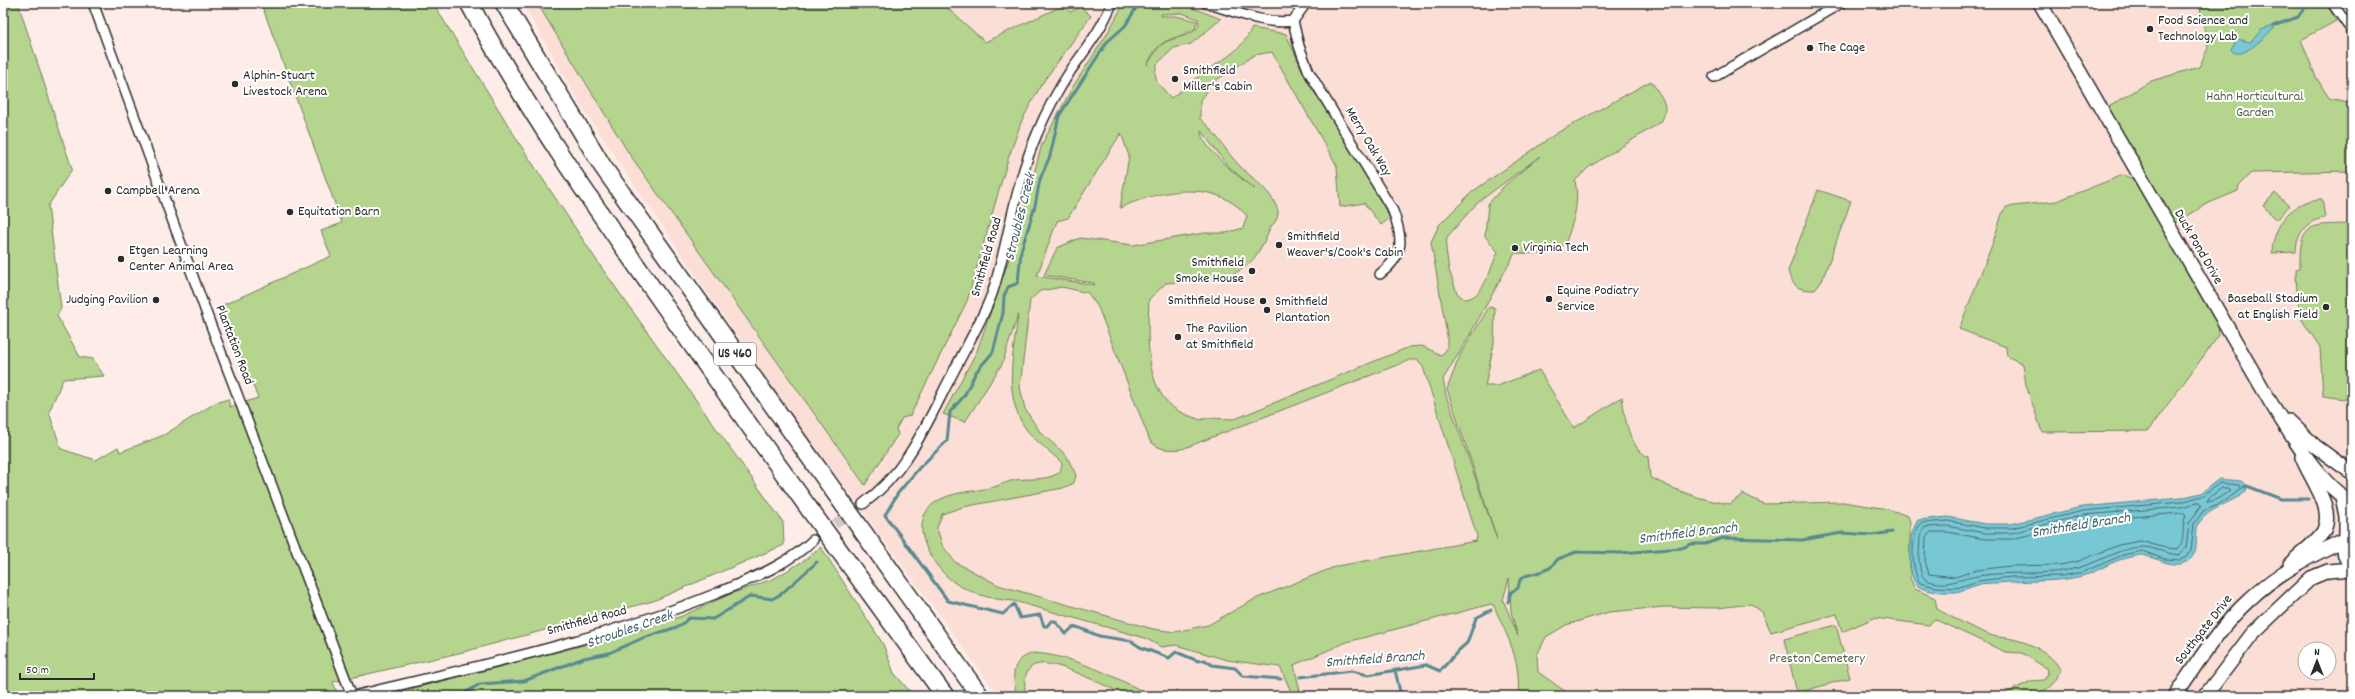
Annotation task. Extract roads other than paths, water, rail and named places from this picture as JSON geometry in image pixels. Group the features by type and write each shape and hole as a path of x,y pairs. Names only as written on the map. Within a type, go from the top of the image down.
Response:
{"highway":[{"name":"US 460","path":"469,3 522,94 576,180 741,414 945,696"},
{"name":"US 460","path":"504,3 603,167 980,696"}],"main road":[{"name":"Duck Pond Drive","path":"2040,3 2271,403 2314,466 2347,500 2346,516 2348,535"},
{"path":"2271,403 2315,446 2352,473"},
{"path":"2272,581 2319,536 2326,522 2324,505 2307,472 2297,443"},
{"path":"2206,696 2252,634 2311,578 2328,571 2352,568 2346,558 2344,550 2348,535"},
{"name":"Southgate Drive","path":"2175,696 2230,620 2250,599 2272,581 2348,535"}],"street":[{"name":"Plantation Road","path":"93,3 210,323 353,696"},
{"name":"Smithfield Road","path":"863,504 893,478 916,446 987,307 1013,217 1023,172 1036,135 1053,102 1112,3"},
{"path":"1206,3 1265,20 1293,21 1306,3"},
{"path":"1714,77 1841,3"},
{"path":"2332,3 2352,31"},
{"name":"Merry Oak Way","path":"1293,21 1299,46 1310,72 1393,211 1400,228 1400,247 1396,258 1380,274"},
{"name":"Smithfield Road","path":"353,696 532,651 673,611 781,564 813,540"}],"water":[{"path":"2273,26 2274,29 2247,51 2235,53 2231,50 2237,39 2251,42 2261,30"},
{"path":"2219,479 2241,481 2247,486 2246,492 2213,510 2203,518 2197,527 2196,549 2194,554 2186,562 2180,564 2169,563 2140,555 2121,559 2082,576 2050,580 1984,583 1956,592 1936,592 1926,590 1918,586 1913,578 1910,563 1910,544 1913,529 1918,520 1948,517 1985,524 2011,524 2082,507 2180,498 2201,493"}],"waterway":[{"name":"Stroubles Creek","path":"1139,3 1125,26 1107,42 1059,116 1050,156 1040,179 1035,206 1021,251 1018,282 1008,287 1004,296 1003,313 993,352 976,372 964,396 950,412 947,441 920,467 898,493 885,515 948,601 1003,614 1014,604 1020,618 1040,615 1044,626 1047,626 1051,621 1055,621 1066,634 1072,628 1077,627 1099,636 1131,641 1140,647 1169,658 1176,652 1198,661 1205,660 1212,665 1235,668 1243,676 1281,679"},
{"path":"2273,26 2298,17 2303,10"},
{"path":"2244,487 2247,486 2281,499 2308,499"},
{"name":"Smithfield Branch","path":"1508,602 1511,592 1518,588 1520,580 1525,576 1550,568 1558,559 1576,552 1621,553 1682,548 1691,544 1705,544 1723,538 1802,540 1842,533 1872,535 1892,532"},
{"name":"Stroubles Creek","path":"460,696 480,684 524,681 584,658 609,653 643,638 680,626 689,618 713,619 751,596 772,599 781,594 817,562"},
{"name":"Smithfield Branch","path":"1300,677 1352,671 1368,675 1426,665 1440,671 1467,643 1476,618 1491,610"},
{"path":"1395,670 1401,696"}],"tunnel":[{"path":"813,540 863,504"}],"place":[{"name":"Food Science and Technology Lab","path":"2150,29"},
{"name":"The Cage","path":"1810,48"},
{"name":"Smithfield Miller's Cabin","path":"1175,79"},
{"name":"Alphin-Stuart Livestock Arena","path":"235,84"},
{"name":"Campbell Arena","path":"108,191"},
{"name":"Equitation Barn","path":"290,212"},
{"name":"Smithfield Weaver's/Cook's Cabin","path":"1279,245"},
{"name":"Virginia Tech","path":"1515,248"},
{"name":"Etgen Learning Center Animal Area","path":"121,259"},
{"name":"Smithfield Smoke House","path":"1252,271"},
{"name":"Equine Podiatry Service","path":"1549,299"},
{"name":"Judging Pavilion","path":"156,300"},
{"name":"Smithfield House","path":"1263,301"},
{"name":"Baseball Stadium at English Field","path":"2326,307"},
{"name":"Smithfield Plantation","path":"1267,310"},
{"name":"The Pavilion at Smithfield","path":"1178,337"}],"park label":[{"name":"Hahn Horticultural Garden","path":"2255,106"},
{"name":"Preston Cemetery","path":"1817,659"}]}
